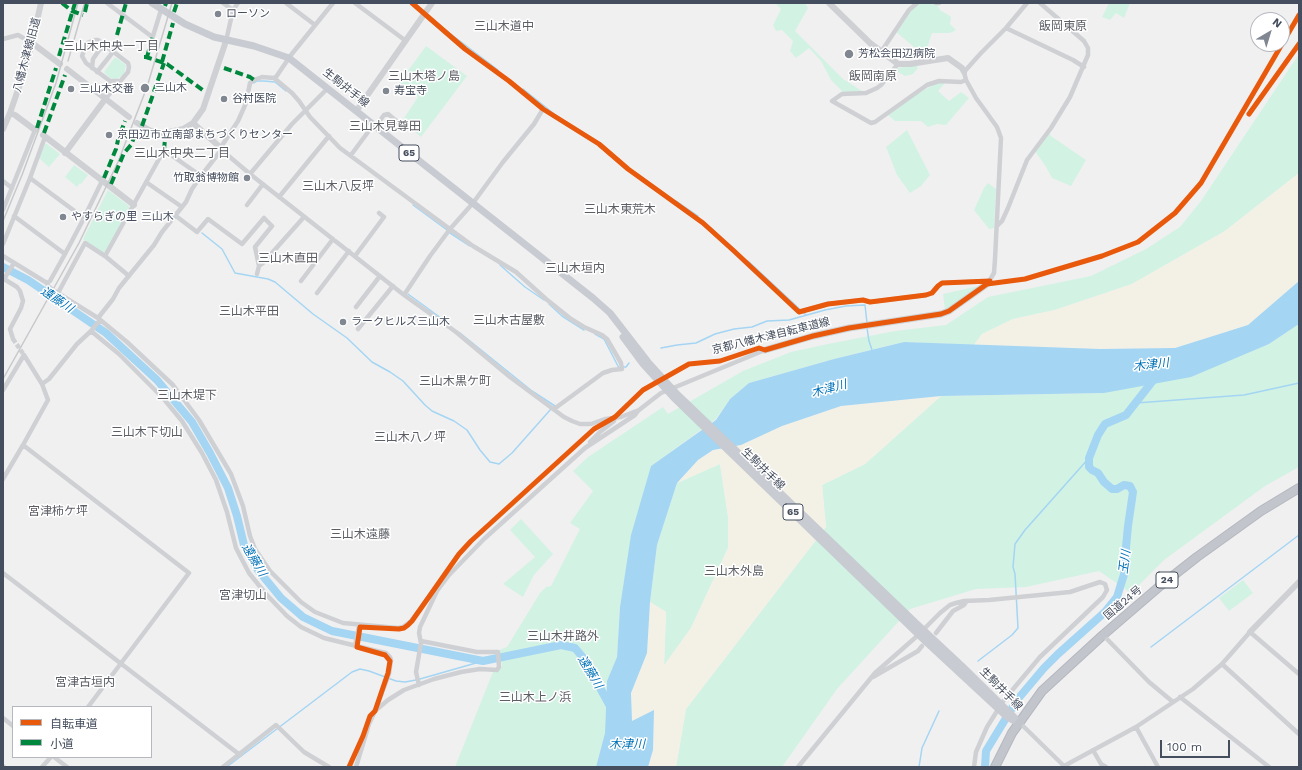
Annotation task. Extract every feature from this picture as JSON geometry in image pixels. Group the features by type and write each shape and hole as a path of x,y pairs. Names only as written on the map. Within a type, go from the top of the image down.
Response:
{"highway":[{"name":"国道24号","path":"995,767 1018,722 1046,687 1160,586 1197,557 1261,511 1299,488"}],"main road":[{"name":"生駒井手線","path":"152,3 161,10 200,32 226,41 254,46 289,58 357,110 610,313 672,392 1001,708 1007,717 1018,722"},
{"name":"京都八幡木津自転車道線","path":"765,350 812,336 849,328 941,314 949,311 988,283"}],"street":[{"name":"八幡木津線旧道","path":"3,129 10,113 32,44 41,3"},
{"path":"107,3 150,36 153,36 161,10"},
{"path":"223,3 233,10"},
{"path":"137,123 151,131 164,133 183,129 193,123 203,109 229,33 233,10 238,3"},
{"path":"286,3 315,25"},
{"path":"274,78 333,3"},
{"path":"354,3 406,41"},
{"path":"412,3 465,49 509,81 543,109 599,144 628,169 703,224 799,312 828,304 864,300 870,302 926,295 932,293 942,283 988,283 994,270 997,226 1001,138 997,126 976,98 966,80 962,68 948,58 910,64 898,64 881,52 829,3"},
{"path":"357,110 432,3"},
{"path":"881,52 909,10 917,3"},
{"path":"964,72 1006,28 1027,3"},
{"path":"997,226 1002,221 1008,208 1027,160 1051,128 1070,97 1089,53 1084,41 1040,3"},
{"path":"1006,28 1073,60 1084,67"},
{"path":"3,39 18,35 60,64"},
{"path":"65,153 106,98 128,72 129,67 128,63 98,40 87,43 82,56 86,63 110,81 120,81"},
{"path":"92,68 93,59 100,49 106,47"},
{"path":"97,72 113,52"},
{"path":"898,64 877,88 866,92 842,94 832,101 871,123 875,122 927,85 939,81 961,82 966,80"},
{"path":"67,69 129,117"},
{"path":"42,384 49,379 77,344 92,331 129,276 176,216 186,202 192,189 222,149 223,144 238,121 246,103 250,83 262,77 274,78 292,93 299,100 310,117 340,148 377,176 473,246 516,272 571,319 584,327 602,334 621,363 622,369 603,373 554,409"},
{"path":"106,98 110,81"},
{"path":"250,174 328,88"},
{"path":"404,295 450,229 473,204 503,162 534,124 543,109"},
{"path":"3,210 35,130 10,113"},
{"path":"351,155 384,115 388,114 399,123"},
{"path":"193,123 224,152 304,217 404,295 456,332 510,377 572,421 580,424 591,424 606,419 621,417 639,410"},
{"path":"3,244 30,178 44,136 134,205"},
{"path":"279,197 329,136"},
{"path":"104,256 164,150 201,176"},
{"path":"30,178 84,218"},
{"path":"3,181 12,188"},
{"path":"47,283 50,281 65,254 102,181"},
{"path":"146,182 182,207"},
{"path":"247,205 263,184"},
{"path":"355,256 384,218 379,214"},
{"path":"14,216 65,254"},
{"path":"176,216 197,232 208,219 242,244 264,218 272,226 255,247 259,266 257,274"},
{"path":"259,266 263,264 304,217"},
{"path":"301,281 333,239"},
{"path":"58,293 85,243 129,276"},
{"path":"317,293 348,251"},
{"path":"3,256 47,283 48,286 99,320 127,342 173,385 199,420 231,474 244,506 250,536 255,549 270,570 301,602 315,612 343,623 358,627 398,628 403,627 411,621 428,598 437,591"},
{"path":"13,339 10,329 23,301 17,287 3,279 14,263"},
{"path":"356,306 380,276"},
{"path":"358,329 393,286"},
{"path":"92,331 141,376 182,421 202,453 216,480 227,512 236,548 249,573 266,594 287,616 301,627 324,638 356,644 386,653 391,660 388,676 369,724 356,767"},
{"path":"585,448 635,415 639,410 661,393 672,392 765,350"},
{"path":"3,390 24,355 42,384 48,400 3,479"},
{"path":"419,685 416,672 421,641 419,633 420,627 437,591 449,575 484,539 585,448 600,432 614,421 615,417"},
{"path":"23,445 189,573 89,706"},
{"path":"3,573 121,662 240,755"},
{"path":"798,767 871,678 894,655 921,632 940,612 950,605 967,601 1070,592 1100,582 1105,584 1106,592 1103,597 1040,657 1018,682 988,727 976,752 974,767"},
{"path":"1018,722 1063,766 1136,727 1193,689 1222,664 1250,632 1299,582"},
{"path":"936,633 953,611 964,605 967,601"},
{"path":"356,644 358,627"},
{"path":"1250,632 1299,674"},
{"path":"1103,635 1149,682 1173,702"},
{"path":"375,711 388,700 404,690 434,679 480,669 497,670 499,666 498,652 477,652 421,641"},
{"path":"871,678 918,651 922,646"},
{"path":"1222,664 1299,734"},
{"path":"1180,697 1269,767"},
{"path":"3,718 12,725"},
{"path":"223,767 276,725 304,752 329,767"},
{"path":"1136,727 1158,767"},
{"path":"1093,750 1102,764 1106,767"},
{"path":"42,767 50,758"},
{"path":"55,758 67,767"}],"green space":[{"path":"775,3 805,3 808,8 795,31 843,79 862,91 844,93 831,80 821,61 809,48 796,58 790,51 793,41 782,30 776,31 773,25 781,9"},
{"path":"919,3 931,3 938,6 940,10 951,17 950,24 956,30 950,33 932,33 926,52 914,47 896,32 909,13"},
{"path":"1109,3 1130,3 1124,18 1116,13 1110,20 1102,17"},
{"path":"426,46 467,76 421,137 402,121 418,97 399,83"},
{"path":"1299,54 1299,173 1225,231 1132,284 1055,310 1013,319 982,334 974,345 904,342 834,359 749,383 730,399 716,419 651,466 624,583 620,607 617,657 607,681 605,733 596,767 455,767 493,672 497,672 502,666 499,650 507,647 540,593 546,587 551,586 580,529 570,523 593,491 573,471 588,457 663,407 668,414 743,371 791,352 895,331 946,325 988,297 1091,276 1146,249 1180,227 1201,201"},
{"path":"115,57 126,66 124,74 116,79 110,78 104,72"},
{"path":"916,65 918,68 913,74 905,76 896,69 903,67"},
{"path":"938,83 945,83 938,91 949,101 961,92 969,98 946,125 937,124 928,127 921,121 895,121 888,115 912,97"},
{"path":"907,130 930,175 921,186 910,193 897,175 886,147"},
{"path":"1049,132 1051,136 1086,160 1071,186 1052,178 1035,151"},
{"path":"45,144 60,154 49,167 39,158"},
{"path":"74,165 88,175 77,187 65,177"},
{"path":"988,183 996,189 994,228 989,229 974,210 984,188"},
{"path":"108,190 129,206 129,209 105,252 102,253 83,239"},
{"path":"983,285 945,310 943,294"},
{"path":"1299,324 1299,467 1265,486 1164,560 1131,593 1099,571 1026,587 976,589 910,609 837,689 782,767 676,767 686,709 826,527 822,485 865,464 941,396 1104,393 1269,344"},
{"path":"720,464 728,517 728,548 691,628 664,666 666,612 650,602 657,545 677,483"},
{"path":"521,519 553,554 534,575 523,597 503,584 535,557 510,530"},
{"path":"1243,580 1253,593 1229,611 1219,598"}],"sand":[{"path":"1299,173 1299,281 1248,325 1175,348 1100,349 974,345 982,334 1013,319 1055,310 1132,284 1225,231"},
{"path":"941,396 865,464 822,485 826,527 686,709 676,767 648,767 653,750 654,710 632,721 631,693 647,653 650,602 666,612 664,665 691,628 728,548 728,517 720,464 677,483 698,460 713,450 741,445 782,426 841,406"}],"water":[{"name":"木津川","path":"1299,281 1299,324 1269,344 1191,377 1104,393 941,396 841,406 782,426 741,445 713,450 698,460 677,483 657,545 650,602 647,653 631,693 632,721 654,710 653,750 648,767 596,767 605,733 607,681 617,657 620,607 631,535 651,466 716,420 730,399 749,383 834,359 904,342 1100,349 1175,348 1248,325"}],"waterway":[{"path":"448,32 498,70"},
{"path":"254,83 257,81 275,82 286,91"},
{"path":"523,89 553,113"},
{"path":"676,201 698,216"},
{"path":"413,205 447,230"},
{"path":"202,233 222,249 235,273 268,279 275,282 313,314 347,338 372,362 403,381 432,411 454,421 467,430 490,462 499,464"},
{"path":"450,233 470,246"},
{"path":"748,261 806,315"},
{"path":"500,265 525,287 544,300"},
{"name":"遠藤川","path":"3,267 28,280 106,333 157,380 192,422 210,453 228,488 244,545 258,570 281,598 303,617 332,631 483,661 561,645 575,648 585,660 611,708"},
{"path":"408,294 445,321"},
{"path":"549,304 562,316 584,330"},
{"path":"661,348 696,343 715,334 734,329 752,327 767,321 789,320 846,306 865,305 867,323"},
{"path":"867,328 872,350"},
{"path":"460,333 532,391 555,406"},
{"path":"595,334 604,339 619,368"},
{"path":"622,367 626,367 629,363"},
{"name":"玉川","path":"985,767 986,751 1017,700 1044,668 1105,612 1117,597 1126,568 1126,547 1133,492 1130,486 1124,485 1117,489 1112,489 1104,482 1098,473 1089,467 1089,458 1098,435 1105,424 1126,415 1155,378"},
{"path":"1136,403 1244,395 1299,383"},
{"path":"499,464 512,453 551,409"},
{"path":"978,661 1012,635 1018,628 1015,574 1013,567 1015,544 1025,530 1089,458"},
{"path":"1151,647 1299,535"},
{"path":"420,679 483,661"},
{"path":"228,766 352,672 360,669 396,681 405,682 416,680"},
{"path":"919,767 922,748 939,711"}],"tunnel":[{"path":"13,339 24,355"}],"railway":[{"path":"3,221 22,175 56,83 78,3"},
{"path":"3,379 79,243 118,162 147,87 172,3"},
{"path":"68,61 84,5"}],"marked path":[{"path":"62,3 72,11 83,15"},
{"path":"59,56 75,3"},
{"path":"85,12 87,3"},
{"path":"117,35 126,3"},
{"path":"174,12 177,3"},
{"path":"162,62 173,23"},
{"path":"147,57 153,36"},
{"path":"144,57 167,64 204,91"},
{"path":"142,126 164,63"},
{"path":"37,128 56,68"},
{"path":"224,68 250,77 254,80"},
{"path":"44,133 65,75"},
{"path":"104,178 116,149 125,121"},
{"path":"111,184 124,153 131,145 137,130"},
{"path":"164,150 165,139"}],"cycle path":[{"path":"412,3 465,49 509,81 543,109 599,144 628,169 703,223 799,312 828,304 863,300 870,302 926,295 932,293 942,283 990,281"},
{"path":"349,767 370,716 375,711 388,673 390,661 385,655 357,647 360,627 399,629 408,625 459,554 471,541 594,429 615,417 643,390 689,364 720,361 759,348 765,350 813,336 849,328 941,314 949,311 987,284 1025,279 1102,256 1138,242 1175,213 1201,183 1299,15"},
{"path":"1249,114 1299,44"}],"place":[{"name":"ローソン","path":"218,14"},
{"name":"芳松会田辺病院","path":"849,54"},
{"name":"三山木","path":"145,88"},
{"name":"三山木交番","path":"71,89"},
{"name":"寿宝寺","path":"386,91"},
{"name":"谷村医院","path":"224,99"},
{"name":"京田辺市立南部まちづくりセンター","path":"109,135"},
{"name":"竹取翁博物館","path":"247,178"},
{"name":"やすらぎの里 三山木","path":"63,217"},
{"name":"ラークヒルズ三山木","path":"343,322"}],"district":[{"name":"三山木道中","path":"504,26"},
{"name":"飯岡東原","path":"1063,26"},
{"name":"三山木中央一丁目","path":"111,46"},
{"name":"三山木塔ノ島","path":"424,76"},
{"name":"飯岡南原","path":"873,76"},
{"name":"三山木見尊田","path":"385,126"},
{"name":"三山木中央二丁目","path":"182,153"},
{"name":"三山木八反坪","path":"338,186"},
{"name":"三山木東荒木","path":"620,209"},
{"name":"三山木直田","path":"288,258"},
{"name":"三山木垣内","path":"575,268"},
{"name":"三山木平田","path":"249,311"},
{"name":"三山木古屋敷","path":"509,320"},
{"name":"三山木黒ケ町","path":"455,381"},
{"name":"三山木堤下","path":"187,395"},
{"name":"三山木下切山","path":"147,432"},
{"name":"三山木八ノ坪","path":"410,437"},
{"name":"宮津柿ケ坪","path":"58,511"},
{"name":"三山木遠藤","path":"360,534"},
{"name":"三山木外島","path":"734,571"},
{"name":"宮津切山","path":"243,595"},
{"name":"三山木井路外","path":"563,636"},
{"name":"宮津古垣内","path":"85,682"},
{"name":"三山木上ノ浜","path":"535,697"}]}
